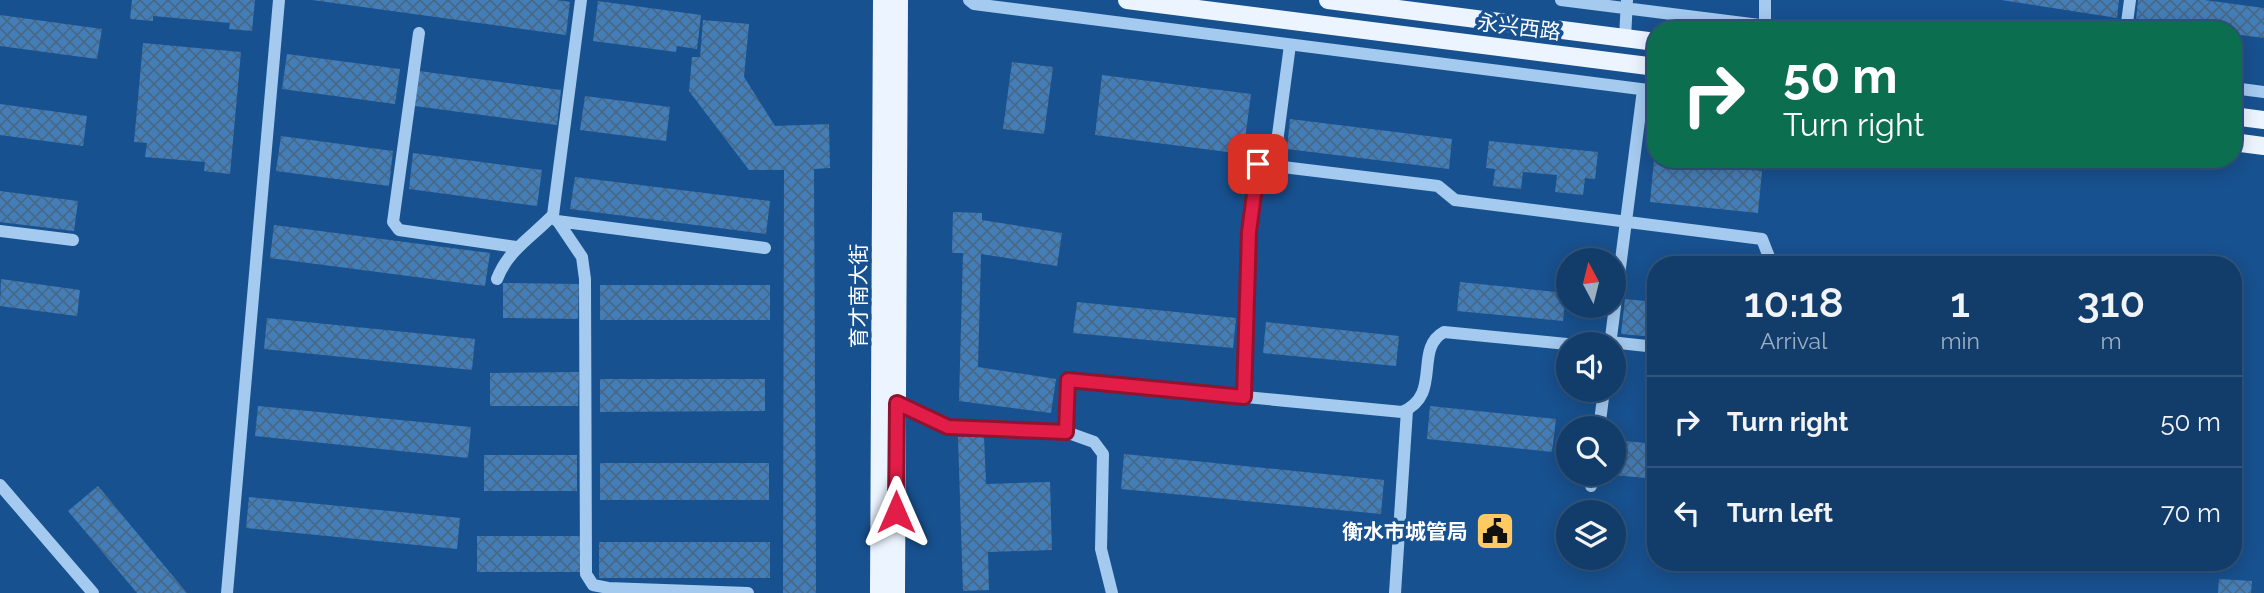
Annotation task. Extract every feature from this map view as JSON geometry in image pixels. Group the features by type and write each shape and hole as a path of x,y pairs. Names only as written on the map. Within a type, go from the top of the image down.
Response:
{"main road":[{"name":"育才南大街","path":"879,593 882,0"},
{"name":"育才南大街","path":"896,593 899,0"},
{"name":"永兴西路","path":"1128,0 1647,66"},
{"name":"永兴西路","path":"1328,0 1647,41"},
{"path":"2242,117 2264,120"},
{"path":"2242,143 2264,146"}],"street":[{"path":"227,593 279,0"},
{"path":"581,0 556,219 582,257 585,279 586,574 593,585 608,588 748,593"},
{"path":"969,0 974,4 1647,91"},
{"path":"1561,0 1627,4 1725,21"},
{"path":"1765,0 1765,21"},
{"path":"2127,21 2130,0"},
{"path":"1625,38 1627,4"},
{"path":"419,33 393,222 399,230 516,247"},
{"path":"1290,45 1276,157 1283,167 1438,187 1455,200 1762,239 1769,256"},
{"path":"2242,89 2264,92"},
{"path":"1611,332 1626,221 1647,102"},
{"path":"1244,397 1249,232 1258,164 1276,157"},
{"path":"497,279 504,261 516,247 556,219 765,248"},
{"path":"0,231 73,240"},
{"path":"1066,432 1068,380 1397,412 1407,410 1424,394 1431,346 1436,336 1444,332 1556,343"},
{"path":"1626,345 1647,347"},
{"path":"897,403 948,427 1066,432 1094,442 1104,454 1101,549 1112,593"},
{"path":"1395,593 1407,410"},
{"path":"0,485 93,593"}],"building":[{"path":"132,0 255,0 252,31 229,29 230,23 153,16 153,21 130,19"},
{"path":"312,0 557,0 570,2 566,35"},
{"path":"2001,0 2119,0 2117,18"},
{"path":"2138,0 2204,0 2264,8 2264,38 2242,35 2242,21 2136,20"},
{"path":"598,1 701,15 697,49 677,46 676,52 593,41"},
{"path":"0,15 102,29 97,59 0,46"},
{"path":"703,20 749,24 744,77 775,126 829,124 830,168 814,169 816,593 783,593 784,170 749,170 689,91 692,57 700,57"},
{"path":"143,43 241,52 230,174 204,171 205,162 145,157 147,143 134,142"},
{"path":"287,54 400,69 395,104 282,89"},
{"path":"1012,62 1053,67 1044,134 1003,129"},
{"path":"419,71 561,90 557,125 415,106"},
{"path":"1102,75 1251,94 1243,154 1095,135"},
{"path":"585,96 670,107 666,141 580,130"},
{"path":"0,104 87,116 83,146 0,135"},
{"path":"1290,119 1452,139 1449,169 1287,149"},
{"path":"281,136 393,151 389,186 276,171"},
{"path":"1489,141 1598,152 1595,179 1585,178 1583,195 1555,192 1557,175 1523,172 1521,189 1493,186 1495,169 1486,168"},
{"path":"413,153 542,170 537,206 409,189"},
{"path":"1653,168 1730,168 1762,171 1758,213 1650,202"},
{"path":"575,177 770,201 766,234 570,209"},
{"path":"0,191 78,201 74,231 0,222"},
{"path":"953,212 982,213 982,220 1062,233 1057,266 981,254 978,367 1056,379 1051,413 959,401 963,253 952,253"},
{"path":"274,225 490,253 485,286 270,258"},
{"path":"1,279 80,290 77,316 0,306"},
{"path":"1460,282 1556,292 1556,318 1563,318 1563,321 1457,311"},
{"path":"503,283 579,284 578,319 503,318"},
{"path":"600,285 770,285 770,320 600,320"},
{"path":"1626,299 1647,301 1647,336 1621,332 1623,318 1626,318"},
{"path":"1077,302 1236,318 1233,348 1073,333"},
{"path":"267,318 475,339 472,370 264,349"},
{"path":"1266,322 1399,336 1396,366 1263,353"},
{"path":"579,372 578,406 490,406 490,373"},
{"path":"600,379 765,379 765,411 600,412"},
{"path":"258,406 471,427 468,458 255,436"},
{"path":"1430,406 1556,419 1552,452 1427,439"},
{"path":"984,436 986,484 1050,482 1052,550 988,552 989,590 963,591 958,437"},
{"path":"1626,441 1647,443 1647,478 1626,476"},
{"path":"1124,454 1384,480 1381,514 1121,489"},
{"path":"484,455 577,455 577,491 484,491"},
{"path":"600,463 769,463 769,500 600,500"},
{"path":"98,486 187,593 137,593 68,511"},
{"path":"249,497 460,518 457,549 246,528"},
{"path":"477,536 580,536 580,572 477,572"},
{"path":"599,542 770,542 770,578 599,578"},
{"path":"2219,579 2252,581 2251,593 2218,593"}],"place":[{"name":"衡水市城管局","path":"1495,531"}],"route":[{"path":"896,512 897,403 948,427 1066,432 1068,380 1244,397 1249,232 1258,164"}]}
